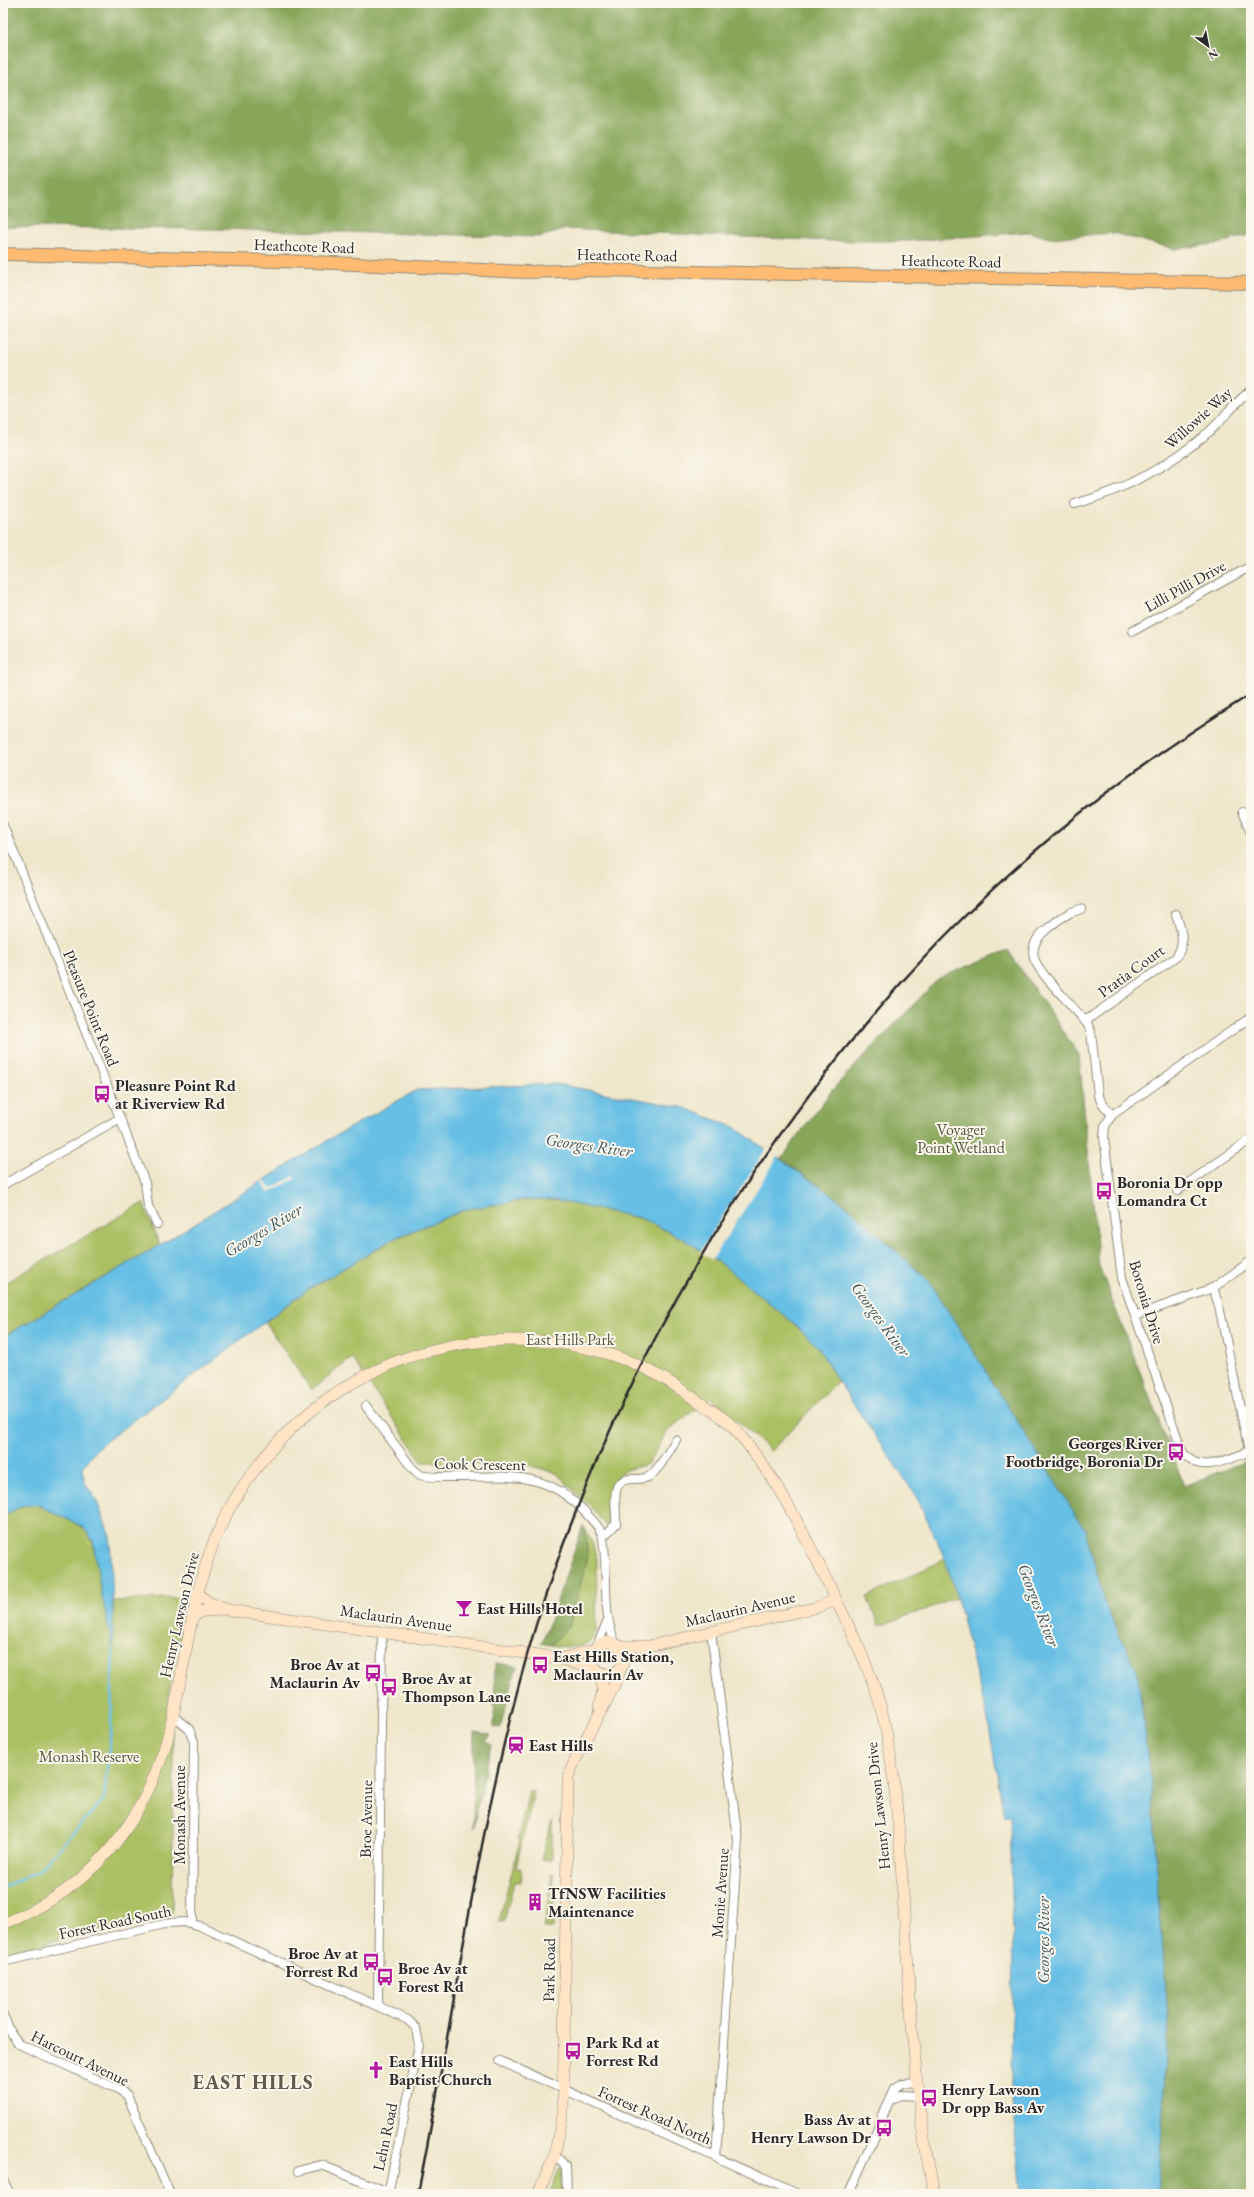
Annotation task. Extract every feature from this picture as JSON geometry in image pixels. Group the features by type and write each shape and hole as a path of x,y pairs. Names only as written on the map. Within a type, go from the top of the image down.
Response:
{"main road":[{"name":"Heathcote Road","path":"3,254 312,262 526,272 603,270 1251,283"},
{"name":"Henry Lawson Drive","path":"3,1924 56,1897 88,1873 110,1851 136,1813 148,1791 160,1761 173,1716 197,1593 210,1550 228,1511 247,1479 272,1448 299,1421 332,1395 361,1377 400,1360 432,1350 480,1342 516,1340 563,1345 602,1354 650,1371 687,1392 704,1406 723,1418 740,1434 772,1477 792,1509 845,1616 871,1678 881,1710 895,1789 918,2096 934,2194"},
{"name":"Maclaurin Avenue","path":"197,1593 208,1602 228,1610"},
{"name":"Maclaurin Avenue","path":"617,1645 649,1646 818,1608 836,1600"},
{"name":"Maclaurin Avenue","path":"192,1616 204,1611 228,1610 559,1658 599,1671"},
{"path":"606,1642 617,1645 624,1654 622,1666 611,1674 599,1671 592,1663 595,1648 606,1642"},
{"name":"Maclaurin Avenue","path":"622,1666 649,1646"},
{"name":"Maclaurin Avenue","path":"559,1658 595,1648"},
{"name":"Park Road","path":"595,1718 610,1694 622,1666"},
{"name":"Park Road","path":"538,2194 555,2155 562,2125 564,2091 568,1778 595,1718 602,1697 599,1671"}],"street":[{"name":"Willowie Way","path":"1075,504 1122,488 1164,466 1202,438 1251,390"},
{"name":"Lilli Pilli Drive","path":"1133,631 1251,566"},
{"path":"1242,812 1251,834"},
{"name":"Pleasure Point Road","path":"3,825 146,1183 148,1206 157,1224"},
{"path":"1081,908 1062,917 1043,932 1036,942 1033,953 1039,968 1085,1021 1091,1032 1098,1095 1102,1104 1112,1115 1251,1017"},
{"name":"Pratia Court","path":"1085,1021 1175,958 1182,948 1183,942 1176,914"},
{"name":"Boronia Drive","path":"1112,1115 1105,1126 1104,1138 1120,1273 1182,1451 1189,1460 1199,1464 1212,1464 1250,1451"},
{"path":"3,1186 120,1118"},
{"path":"1177,1191 1251,1139"},
{"path":"1135,1316 1213,1288 1251,1261"},
{"path":"1213,1288 1221,1312 1250,1451"},
{"name":"Cook Crescent","path":"366,1406 412,1468 420,1475 520,1477 539,1480 567,1494 589,1516 603,1537"},
{"path":"617,1645 608,1621 606,1557 603,1537 616,1524 618,1486 627,1479 648,1476 658,1466 676,1440"},
{"path":"595,1648 608,1621"},
{"name":"Monie Avenue","path":"712,1631 738,1840 716,2157"},
{"name":"Broe Avenue","path":"378,2006 382,1632"},
{"name":"Monash Avenue","path":"173,1716 189,1730 194,1742 192,1924"},
{"name":"Forest Road South","path":"3,1962 169,1923 192,1924 408,2020 416,2028 419,2038"},
{"name":"Harcourt Avenue","path":"3,2015 19,2044 123,2091 127,2095 170,2194"},
{"name":"Lehn Road","path":"388,2193 419,2038"},
{"name":"Forrest Road North","path":"500,2061 564,2091 798,2194"},
{"path":"849,2194 893,2093 899,2085 917,2082"},
{"path":"890,2100 901,2095 918,2096"},
{"path":"555,2155 566,2167 567,2194"},
{"path":"298,2171 320,2165 388,2193"},
{"path":"3,2180 10,2194"}],"green space":[{"path":"3,3 1251,3 1251,234 1222,243 1175,249 1113,233 1049,238 1029,232 909,241 833,241 566,229 540,237 211,229 3,227"},
{"name":"Voyager Point Wetland","path":"1008,950 1079,1055 1099,1266 1184,1486 1251,1459 1251,2194 1158,2194 1168,2019 1149,1762 1137,1671 1107,1609 1085,1530 846,1205 781,1159 832,1090 939,978"},
{"name":"East Hills Park","path":"522,1200 554,1200 640,1218 684,1239 723,1265 790,1320 818,1347 838,1381 771,1451 711,1398 669,1429 648,1464 628,1469 619,1474 613,1487 611,1523 605,1525 590,1506 556,1473 528,1465 422,1462 352,1358 311,1390 265,1322 307,1290 395,1238 467,1209"},
{"path":"143,1203 160,1245 3,1337 3,1284"},
{"name":"Monash Reserve","path":"36,1504 83,1527 93,1541 100,1586 113,1647 113,1601 187,1597 168,1697 174,1752 172,1913 3,1953 3,1516 22,1506"},
{"path":"583,1526 585,1528 587,1550 586,1564 569,1626 551,1645 540,1643 544,1638"},
{"path":"585,1528 592,1542 597,1559 596,1631 593,1638 577,1647 551,1645 569,1626 586,1564 587,1550"},
{"path":"945,1559 957,1598 879,1626 867,1597"},
{"path":"495,1663 517,1666 500,1728 494,1727"},
{"path":"474,1732 489,1734 491,1736 485,1741 491,1745 473,1828"},
{"path":"529,1791 534,1792 516,1867 522,1869 521,1882 514,1882 504,1922 499,1921 520,1840 518,1839"},
{"path":"552,1821 552,1859 541,1859"},
{"path":"552,1873 554,1874 553,1928 544,1928"},
{"path":"559,2168 562,2172 561,2194 549,2194"}],"water":[{"name":"Georges River","path":"555,1084 682,1107 734,1127 846,1205 930,1282 1085,1530 1107,1609 1137,1671 1149,1762 1168,2019 1158,2194 1021,2194 1011,2089 1013,1931 1010,1817 1004,1817 988,1721 957,1598 945,1559 916,1496 838,1381 818,1347 790,1320 723,1265 684,1239 640,1218 554,1200 522,1200 467,1209 395,1238 307,1290 97,1448 83,1467 84,1482 96,1499 110,1536 113,1601 113,1650 100,1586 93,1541 83,1527 36,1504 22,1506 3,1516 3,1337 160,1245 333,1137 417,1090"}],"pier":[{"path":"767,1147 779,1155 712,1260 700,1252"},
{"path":"294,1176 295,1179 268,1193 263,1181 265,1180 270,1189"}],"waterway":[{"path":"3,1887 38,1871 104,1799 111,1729 113,1648"}],"railway":[{"path":"418,2194 483,1842 501,1754 523,1668 536,1625 575,1514 623,1404 678,1297 740,1193 810,1094 886,1000 968,913 1055,834 1102,796 1175,743 1251,694"}],"place":[{"name":"Pleasure Point Rd at Riverview Rd","path":"102,1094"},
{"name":"Boronia Dr opp Lomandra Ct","path":"1104,1191"},
{"name":"Georges River Footbridge, Boronia Dr","path":"1176,1452"},
{"name":"East Hills Hotel","path":"464,1608"},
{"name":"East Hills Station, Maclaurin Av","path":"540,1665"},
{"name":"Broe Av at Maclaurin Av","path":"373,1673"},
{"name":"Broe Av at Thompson Lane","path":"389,1687"},
{"name":"East Hills","path":"516,1745"},
{"name":"TfNSW Facilities Maintenance","path":"535,1902"},
{"name":"Broe Av at Forrest Rd","path":"371,1962"},
{"name":"Broe Av at Forest Rd","path":"385,1977"},
{"name":"Park Rd at Forrest Rd","path":"573,2051"},
{"name":"East Hills Baptist Church","path":"376,2070"},
{"name":"Henry Lawson Dr opp Bass Av","path":"929,2098"},
{"name":"Bass Av at Henry Lawson Dr","path":"884,2128"}],"district":[{"name":"EAST HILLS","path":"253,2082"}]}
